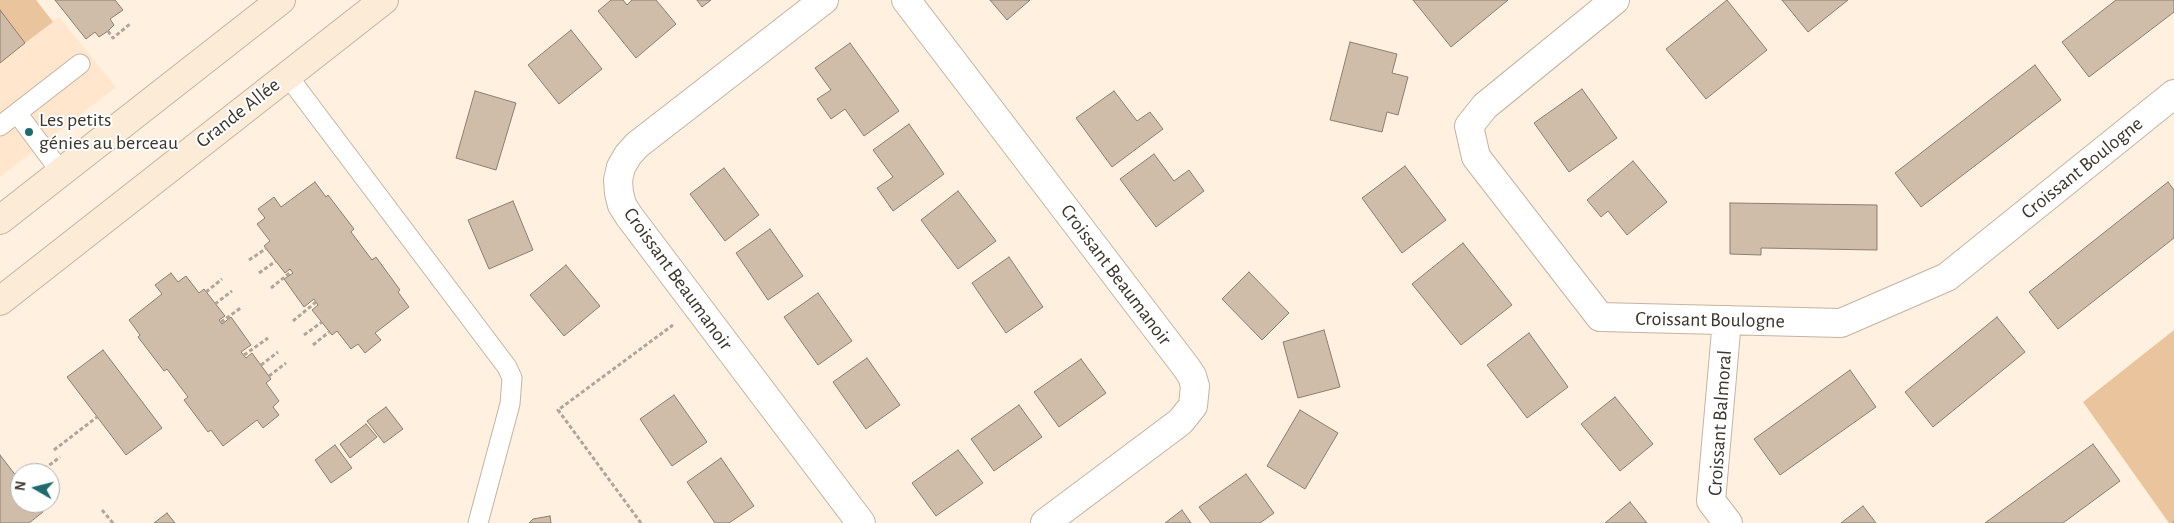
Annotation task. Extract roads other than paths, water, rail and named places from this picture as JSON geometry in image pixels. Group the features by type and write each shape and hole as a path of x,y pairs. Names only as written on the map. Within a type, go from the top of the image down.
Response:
{"main road":[{"name":"Grande Allée","path":"0,301 384,0"},
{"path":"0,220 275,2"}],"street":[{"name":"Croissant Beaumanoir","path":"824,0 638,145 628,155 621,167 618,193 628,216 861,523"},
{"name":"Croissant Beaumanoir","path":"906,0 1186,367 1192,376 1195,386 1193,406 1180,422 1045,523"},
{"name":"Croissant Boulogne","path":"1615,0 1484,106 1469,126 1476,157 1600,317 1841,323 1947,277 2174,94"},
{"name":"Croissant Balmoral","path":"1727,320 1711,501 1728,523"}],"lane":[{"path":"0,126 80,64"},
{"path":"287,75 507,367 512,378 510,404 478,523"},
{"path":"17,114 61,172"}],"place":[{"name":"Les petits génies au berceau","path":"29,132"}]}
